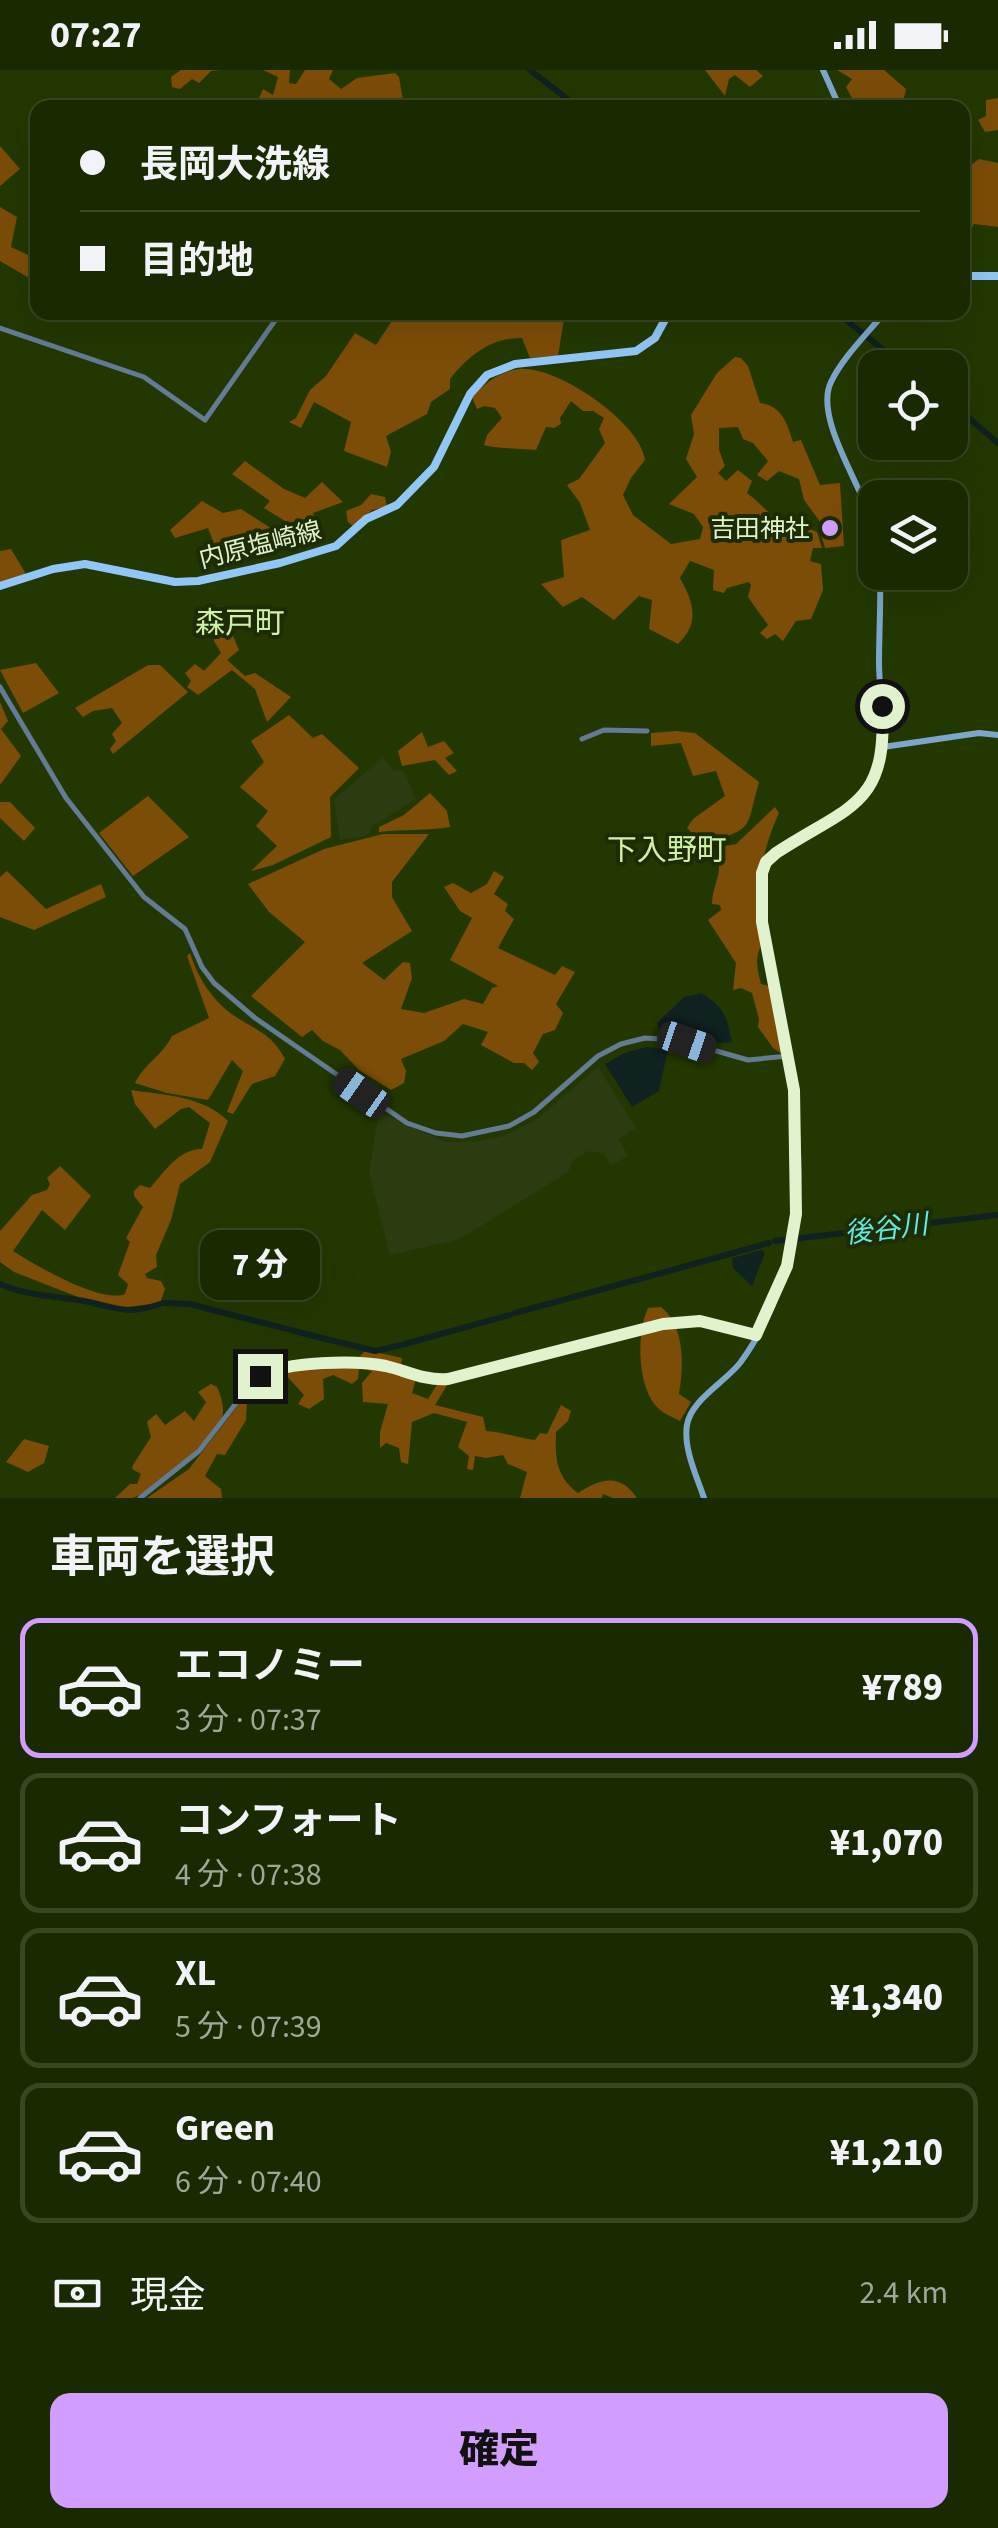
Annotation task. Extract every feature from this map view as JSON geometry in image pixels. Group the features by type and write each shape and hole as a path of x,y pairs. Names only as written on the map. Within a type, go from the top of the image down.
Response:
{"main road":[{"path":"822,70 836,100"},
{"path":"970,276 998,276"},
{"name":"内原塩崎線","path":"0,586 85,564 175,582 198,582 336,546 366,519 397,504 434,466 470,394 486,375 515,364 636,351 654,338 664,320"},
{"path":"858,489 826,402 833,378 878,320"},
{"path":"704,1498 686,1439 688,1421 697,1405 739,1364 756,1335 782,1280 794,1238 795,1107 762,922 764,867 778,851 860,798 876,774 883,747 880,590"},
{"path":"883,747 998,735"}],"street":[{"path":"0,328 144,377 206,420 275,320"},
{"path":"0,688 66,798 144,897 185,929 202,967 214,983 255,1018 407,1123 436,1133 462,1136 509,1126 534,1112 606,1051 645,1038 678,1040 748,1060 788,1056"},
{"path":"582,739 604,730 647,731"},
{"path":"140,1498 199,1451 251,1384 275,1369 372,1364 439,1380 663,1324 700,1321 756,1335"}],"shaded area":[{"path":"181,70 221,70 211,71 199,83 192,79 180,89 172,87 171,77"},
{"path":"263,70 290,70 289,83 296,84 305,70 333,70 329,79 341,89 357,78 395,73 403,100 258,100 263,89 273,95 278,77"},
{"path":"705,70 756,70 763,76 750,87 735,75 729,79 725,96"},
{"path":"837,70 884,70 906,89 904,100 853,100 846,87 852,79"},
{"path":"998,98 998,130 985,132 978,120 986,116 986,100"},
{"path":"0,146 20,169 0,186"},
{"path":"979,159 998,163 998,227 974,224 970,231 970,166"},
{"path":"0,207 17,217 11,247 30,256 30,278 0,261"},
{"path":"392,320 564,320 558,356 530,358 522,338 500,341 473,355 450,379 450,389 431,402 427,414 386,436 391,452 387,467 344,451 351,422 314,402 301,428 289,422 296,418 310,390 326,376 355,333 376,345"},
{"path":"735,357 748,366 760,403 779,412 793,442 801,440 820,485 840,483 844,546 825,548 821,523 804,500 799,479 779,471 767,481 757,475 768,461 753,443 743,439 738,427 719,428 719,450 725,466 718,473 726,481 738,470 752,481 747,493 801,539 810,529 817,532 822,548 813,548 810,561 821,564 823,590 811,619 796,621 783,641 775,634 767,639 760,633 768,625 748,597 749,582 727,588 724,593 713,590 714,570 690,561 680,578 689,596 692,620 678,644 649,629 652,600 639,596 614,620 582,597 563,607 541,584 564,577 561,540 590,530 580,503 567,485 579,479 605,443 599,429 604,418 593,411 583,411 571,401 560,418 561,424 546,427 536,450 488,446 484,445 487,435 502,418 495,408 477,409 472,397 493,379 519,369 554,376 595,399 629,430 645,460 623,495 633,515 671,544 700,539 703,527 694,514 669,504 697,477 686,459 694,434 691,415 717,373"},
{"path":"245,461 284,489 305,498 322,482 343,502 313,513 318,528 306,534 264,508 270,501 232,474"},
{"path":"371,494 385,497 387,507 372,510 354,527 348,522 346,511 361,505"},
{"path":"202,501 223,513 241,509 297,545 288,549 264,537 251,542 241,534 231,543 240,558 228,560 215,546 208,528 175,538 170,530"},
{"path":"11,549 26,574 0,584 0,551"},
{"path":"221,627 230,629 239,650 227,660 245,676 255,673 291,697 267,722 255,689 232,670 198,695 187,687 191,681 185,673 195,664 204,671 221,653 214,641 215,631"},
{"path":"36,663 59,693 23,713 0,670"},
{"path":"148,665 160,665 188,692 113,754 110,749 116,741 112,734 122,723 112,708 83,717 75,708"},
{"path":"0,702 8,721 1,729 21,756 0,785"},
{"path":"289,715 313,738 322,734 359,768 330,797 331,837 273,865 251,871 277,846 256,826 268,811 240,787 264,762 251,741"},
{"path":"422,732 428,747 444,741 454,753 445,758 457,771 449,775 435,760 402,766 398,751"},
{"path":"651,733 695,733 759,782 749,819 741,830 704,844 687,828 693,819 725,796 716,771 693,776 681,743 651,746"},
{"path":"383,758 394,771 403,770 416,799 371,827 370,833 340,840 334,799"},
{"path":"430,793 447,811 450,827 379,832 379,827 404,815"},
{"path":"148,796 189,837 133,876 99,833"},
{"path":"0,802 10,802 35,828 24,841 0,818"},
{"path":"775,807 779,813 760,878 761,946 757,965 761,984 769,986 782,1054 758,1027 752,993 741,988 733,990 736,963 708,920 721,910 720,905 712,904 719,869 710,849 736,844"},
{"path":"383,834 429,834 392,882 392,897 412,931 362,963 384,980 403,962 410,963 412,978 401,1009 424,1013 464,999 483,1004 492,988 498,986 450,960 472,918 460,911 444,887 453,883 471,893 487,884 494,871 504,877 494,894 508,904 505,911 514,919 498,948 555,975 562,966 575,972 556,1004 563,1013 555,1030 543,1034 533,1053 539,1062 532,1070 481,1045 488,1032 463,1024 444,1041 401,1059 406,1071 404,1083 391,1090 359,1070 312,1030 302,1037 251,996 305,942 269,912 248,884 324,849"},
{"path":"7,871 46,909 101,884 106,897 34,930 0,917 0,877"},
{"path":"190,953 203,983 218,1002 265,1035 285,1059 275,1076 252,1084 233,1114 227,1112 243,1071 232,1060 208,1100 135,1083 172,1036 209,1018 187,956"},
{"path":"598,1067 636,1128 619,1139 628,1156 611,1165 604,1154 589,1151 573,1160 568,1172 460,1239 390,1255 369,1172 381,1113 445,1142 475,1142 504,1136 537,1119"},
{"path":"131,1090 195,1102 228,1121 210,1162 180,1184 171,1220 156,1255 157,1267 145,1274 161,1281 165,1289 160,1303 109,1309 14,1272 0,1262 0,1231 32,1195 47,1190 47,1178 60,1166 91,1196 65,1230 42,1210 13,1251 85,1288 114,1296 125,1294 128,1284 118,1275 130,1242 126,1238 143,1207 134,1191 140,1185 150,1188 179,1157 202,1149 210,1123 189,1107 155,1129 135,1104"},
{"path":"661,1307 679,1335 679,1394 691,1402 680,1421 661,1411 652,1400 643,1375 640,1345 644,1318 648,1308"},
{"path":"366,1350 402,1358 401,1367 355,1361"},
{"path":"362,1366 416,1379 412,1393 428,1399 438,1383 449,1382 435,1405 483,1417 486,1431 535,1440 540,1433 547,1434 561,1405 571,1411 568,1421 556,1432 557,1459 565,1480 578,1493 602,1481 617,1481 637,1498 603,1494 602,1498 520,1498 527,1472 508,1464 503,1455 475,1456 473,1470 467,1469 469,1456 458,1447 467,1422 434,1413 412,1422 408,1464 401,1462 399,1448 386,1443 380,1448 388,1404 363,1402 362,1383 372,1371 359,1369 358,1379 352,1384 333,1375 323,1379 324,1399 309,1409 298,1404 304,1395 285,1374 266,1382 247,1400 246,1420 225,1455 217,1454 205,1476 221,1489 222,1498 147,1498 189,1469 252,1387 264,1379 304,1368"},
{"path":"211,1384 217,1387 223,1414 207,1439 153,1487 132,1498 115,1498 130,1484 137,1484 141,1474 132,1469 151,1437 147,1422 156,1414 165,1425 185,1411 194,1421 206,1402 198,1392"},
{"path":"24,1439 49,1446 44,1463 28,1472 6,1462"}],"water":[{"path":"702,993 724,1014 732,1042 713,1042 659,1029 657,1023 684,997"},
{"path":"647,1047 668,1049 659,1091 632,1107 605,1064"},
{"path":"762,1250 765,1253 752,1286 733,1268 732,1258"}],"waterway":[{"path":"530,70 569,100"},
{"path":"846,320 884,350"},
{"path":"968,417 998,443"},
{"name":"後谷川","path":"775,1241 998,1215"},
{"name":"後谷川","path":"658,1274 769,1243"},
{"name":"後谷川","path":"515,1313 654,1275"},
{"name":"後谷川","path":"0,1284 121,1309 160,1304"},
{"name":"後谷川","path":"163,1303 190,1304 314,1336"},
{"name":"後谷川","path":"405,1344 510,1315"},
{"name":"後谷川","path":"318,1337 375,1351 402,1345"}],"place":[{"name":"吉田神社","path":"830,528"}],"district":[{"name":"森戸町","path":"240,623"},
{"name":"下入野町","path":"667,850"}],"route":[{"path":"260,1376 287,1367 364,1364 448,1379 638,1328 694,1321 756,1335 787,1266 796,1214 794,1090 762,922 762,873 766,862 776,853 852,806 868,788 882,756 882,706"}]}
